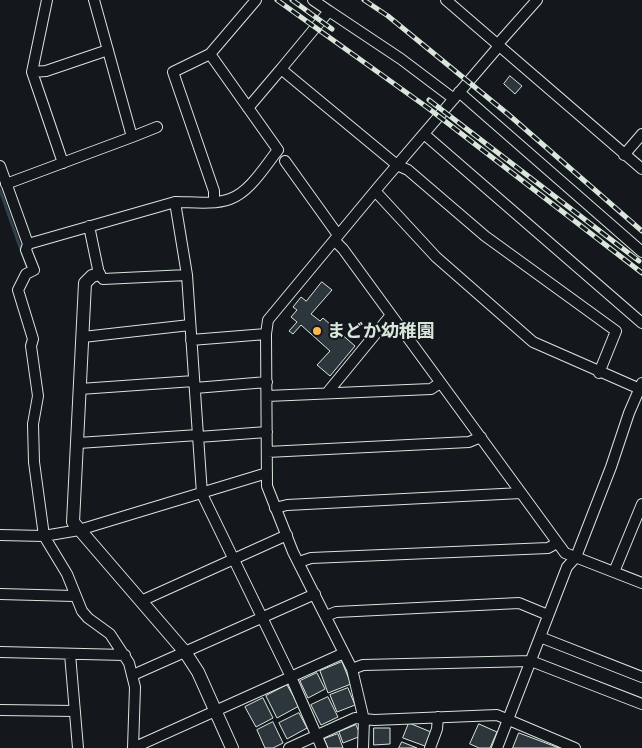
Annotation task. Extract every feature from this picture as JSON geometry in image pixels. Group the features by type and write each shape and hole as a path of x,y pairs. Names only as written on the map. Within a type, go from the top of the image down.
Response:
{"street":[{"path":"47,0 32,72 63,163"},
{"path":"94,0 132,137"},
{"path":"214,202 214,191 173,72 210,54 256,0"},
{"path":"312,0 456,96 642,252"},
{"path":"446,0 642,169"},
{"path":"363,748 364,720 352,669 299,562 275,508 268,486 266,334 268,320 537,0"},
{"path":"248,108 329,11"},
{"path":"32,72 46,71 108,50"},
{"path":"28,244 175,202 214,202 230,199 240,194 278,150 210,54"},
{"path":"281,69 397,165 408,170 485,236 616,331 599,373"},
{"path":"5,190 63,163 157,127"},
{"path":"424,134 642,323"},
{"path":"624,155 642,134"},
{"path":"285,160 391,315 565,553 642,583"},
{"path":"0,166 5,190 28,244 26,250 34,270 26,274 18,290 32,339 31,346 38,396 33,424 34,462 44,536 66,574 74,596 88,618 110,634 125,655 134,675 133,748 344,653"},
{"path":"376,192 436,257 533,342 599,373 641,386 629,413 576,557 567,567 497,748"},
{"path":"175,202 187,275 202,494 291,677 318,735 322,748"},
{"path":"89,226 99,274 103,279 187,275"},
{"path":"99,274 92,276 85,283 73,522 185,652 198,672 232,748"},
{"path":"327,393 391,315"},
{"path":"83,337 190,325"},
{"path":"191,340 266,334"},
{"path":"80,390 267,382"},
{"path":"267,396 431,389 440,382"},
{"path":"78,443 267,432"},
{"path":"267,452 470,442 481,437"},
{"path":"0,535 44,536 79,530 267,473"},
{"path":"275,508 287,505 521,493"},
{"path":"614,572 642,504"},
{"path":"140,601 287,535"},
{"path":"299,562 311,558 548,548 557,543"},
{"path":"0,594 74,596"},
{"path":"134,675 315,594"},
{"path":"326,616 336,612 519,603 548,615"},
{"path":"540,637 642,677"},
{"path":"0,652 125,655"},
{"path":"70,654 78,748"},
{"path":"352,669 363,665 531,661 642,704"},
{"path":"0,710 75,711"},
{"path":"289,748 356,718 364,720 497,715 507,721 575,748"},
{"path":"430,748 437,729 438,717"}],"building":[{"path":"510,76 522,86 515,94 504,84"},
{"path":"322,282 332,290 311,314 320,321 323,318 355,346 330,376 317,365 330,351 301,325 293,334 289,331 297,322 291,317 297,310 293,307 301,297 306,301"},
{"path":"342,662 351,684 328,693 320,671"},
{"path":"317,673 325,689 308,698 300,681"},
{"path":"287,685 299,706 277,718 266,696"},
{"path":"348,688 355,705 337,712 330,695"},
{"path":"328,697 338,717 321,725 311,705"},
{"path":"263,698 273,718 256,727 245,707"},
{"path":"299,713 307,728 287,739 279,723"},
{"path":"273,722 283,743 273,748 265,748 257,730"},
{"path":"409,723 431,732 425,746 403,738"},
{"path":"479,724 497,732 490,748 479,748 470,744"},
{"path":"356,725 361,736 343,743 339,732"},
{"path":"374,728 390,728 390,744 374,745"},
{"path":"519,733 559,748 513,748"},
{"path":"338,734 343,748 328,748 324,739"},
{"path":"402,742 417,748 399,748"}],"waterway":[{"path":"0,190 27,267"}],"railway":[{"path":"277,0 428,108 642,273"},
{"path":"292,0 332,29"},
{"path":"364,0 388,16 509,115 642,231"},
{"path":"429,100 639,261"}],"place":[{"name":"まどか幼稚園","path":"317,331"}]}
